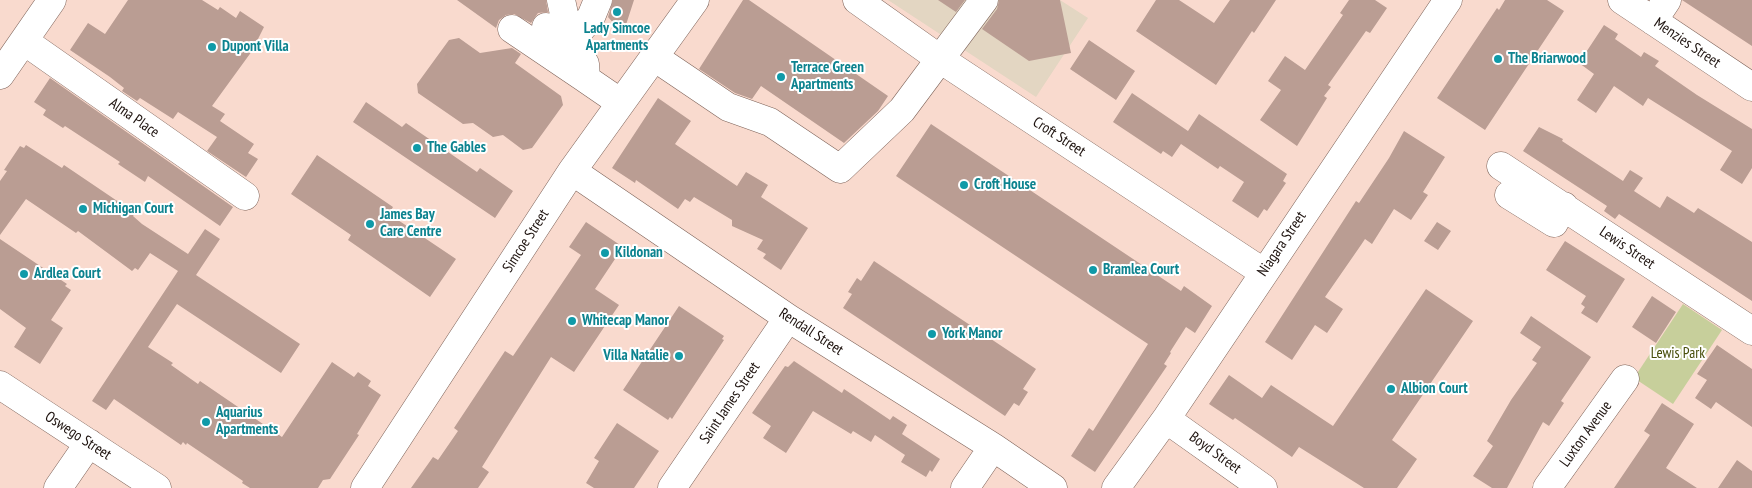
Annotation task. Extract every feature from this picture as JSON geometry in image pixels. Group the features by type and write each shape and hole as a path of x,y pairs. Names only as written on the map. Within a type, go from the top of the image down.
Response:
{"street":[{"path":"0,75 52,0"},
{"path":"561,0 570,42 585,64 586,79"},
{"path":"570,42 592,18 598,0"},
{"name":"Simcoe Street","path":"365,488 572,171 695,0"},
{"name":"Croft Street","path":"857,0 940,59 1263,272"},
{"path":"654,57 728,106 770,122 840,169 902,110 984,0"},
{"name":"Niagara Street","path":"1116,488 1166,419 1263,272 1448,0"},
{"name":"Menzies Street","path":"1622,0 1660,10 1752,87"},
{"path":"546,27 570,42"},
{"path":"512,29 621,103"},
{"name":"Alma Place","path":"24,40 245,196"},
{"name":"Lewis Street","path":"1501,166 1752,331"},
{"name":"Rendall Street","path":"572,171 788,318 993,447 1053,488"},
{"path":"1509,195 1554,224 1564,206"},
{"name":"Saint James Street","path":"672,488 788,318"},
{"name":"Luxton Avenue","path":"1546,488 1625,379"},
{"name":"Oswego Street","path":"0,385 157,488"},
{"name":"Boyd Street","path":"1166,419 1263,488"},
{"path":"58,488 89,443"},
{"path":"965,488 993,447"}],"shaded area":[{"path":"888,0 1060,0 1088,18 1036,97"}],"green space":[{"name":"Lewis Park","path":"1683,304 1722,330 1673,404 1634,378"}],"building":[{"path":"128,0 202,0 218,10 220,7 236,18 240,11 264,27 252,51 212,106 225,114 220,121 254,144 248,153 258,159 246,177 207,151 217,137 178,112 173,119 140,98 137,101 122,91 124,88 110,77 70,50 88,23 105,34"},
{"path":"457,0 546,0 548,12 538,13 531,23 514,14 506,15 499,20 496,28"},
{"name":"Lady Simcoe Apartments","path":"613,0 634,0 623,34 608,17"},
{"name":"Terrace Green Apartments","path":"743,0 749,0 888,96 878,111 844,143 761,86 752,99 735,93 699,69"},
{"path":"938,0 965,0 956,12"},
{"path":"999,0 1060,0 1071,53 1029,61 982,29 997,9"},
{"path":"1156,0 1179,0 1214,23 1230,0 1276,0 1254,33 1252,31 1216,85 1136,31"},
{"path":"1349,0 1375,0 1387,8 1370,33 1366,31 1328,85 1331,87 1324,96 1327,98 1297,146 1260,120 1281,90 1268,81 1285,56 1305,70 1343,15 1340,13"},
{"name":"The Briarwood","path":"1505,0 1547,0 1564,11 1485,130 1437,98 1497,8 1499,10"},
{"path":"1682,0 1752,0 1752,46"},
{"path":"1604,25 1618,34 1615,39 1641,57 1644,52 1659,61 1655,66 1752,129 1752,168 1742,184 1720,170 1732,151 1648,98 1643,106 1614,86 1596,113 1577,100 1594,74 1579,63"},
{"path":"459,38 480,53 512,48 521,54 515,63 561,96 563,105 532,148 523,150 503,135 493,137 473,123 463,124 418,93 417,84 449,40"},
{"path":"1089,40 1135,71 1116,100 1070,69"},
{"path":"50,78 233,207 220,226 148,176 145,182 118,164 120,162 65,126 63,128 43,115 46,110 34,102"},
{"path":"1132,93 1188,131 1199,114 1287,174 1283,181 1286,183 1267,211 1264,209 1258,218 1232,201 1244,182 1220,166 1218,169 1181,144 1172,157 1163,151 1161,154 1113,122"},
{"path":"658,98 691,121 675,144 737,186 746,172 768,185 761,197 808,228 781,270 763,258 766,254 757,249 763,240 732,226 732,220 694,197 690,202 685,199 678,209 636,180 635,183 612,168"},
{"name":"The Gables","path":"366,102 402,127 406,123 477,172 480,168 513,191 495,218 353,122"},
{"path":"931,124 1181,291 1184,286 1212,306 1195,333 1186,327 1164,364 1167,366 1095,472 1071,456 1089,428 1093,431 1148,344 896,176"},
{"path":"1539,127 1563,139 1562,141 1623,181 1630,170 1643,178 1634,191 1660,208 1667,196 1694,213 1698,208 1752,242 1752,301 1619,214 1615,219 1604,211 1607,206 1523,151"},
{"path":"1404,131 1445,157 1423,192 1428,195 1411,220 1394,209 1372,244 1365,239 1325,297 1343,309 1327,333 1315,325 1292,360 1265,342 1356,201 1359,203 1389,158"},
{"path":"26,145 62,168 64,165 135,213 133,216 142,224 188,254 205,229 220,239 196,275 300,344 281,373 177,304 148,347 173,363 171,365 198,384 200,381 282,437 332,362 354,377 358,372 371,381 368,386 381,395 357,434 359,435 330,479 323,480 318,488 250,488 242,483 243,481 187,443 186,445 183,442 181,445 114,399 106,410 92,401 178,271 150,253 138,270 135,268 132,271 78,231 76,233 26,199 0,235 0,181 7,171 4,170 20,146 24,148"},
{"name":"James Bay Care Centre","path":"317,155 393,207 389,214 456,259 430,297 348,240 351,235 291,194"},
{"path":"586,222 623,247 595,289 619,305 574,372 551,357 482,467 489,472 478,488 411,488 433,457 438,460 458,431 454,428 505,351 513,356 581,255 569,247"},
{"path":"1437,222 1451,231 1438,250 1424,241"},
{"path":"0,239 67,284 65,286 71,290 51,320 63,328 40,364 14,347 26,328 0,309"},
{"path":"1565,241 1625,279 1597,323 1581,313 1585,307 1581,304 1586,296 1546,270"},
{"name":"York Manor","path":"874,261 1036,369 1023,389 1028,392 1019,406 1014,403 1005,416 843,308 852,294 848,292 857,278 861,281"},
{"name":"Albion Court","path":"1426,289 1473,321 1392,440 1417,459 1397,488 1364,488 1299,447 1292,457 1235,418 1233,420 1209,404 1229,375 1262,398 1271,385 1333,426"},
{"path":"1652,296 1676,312 1656,343 1632,327"},
{"name":"Villa Natalie","path":"679,306 724,336 722,339 724,340 672,419 670,417 668,420 623,390"},
{"path":"1531,316 1591,357 1561,401 1564,403 1549,426 1543,422 1507,488 1492,488 1473,476 1493,446 1487,441 1511,400 1537,363 1532,360 1541,347 1520,333"},
{"path":"1717,345 1752,369 1752,427 1716,402 1711,409 1695,398 1707,380 1697,374"},
{"path":"794,361 842,393 844,389 890,420 893,416 907,425 902,434 940,459 932,472 930,470 926,477 901,462 905,455 875,435 871,442 853,431 851,434 813,411 786,453 763,438 771,426 752,413 785,366 788,367"},
{"path":"1662,403 1694,424 1666,468 1697,488 1614,488 1650,435 1644,431"},
{"path":"617,423 659,451 634,488 594,488 586,483 599,461 594,458"},
{"path":"1737,460 1752,471 1752,488 1718,488"}],"place":[{"name":"Lady Simcoe Apartments","path":"617,12"},
{"name":"Dupont Villa","path":"212,47"},
{"name":"The Briarwood","path":"1498,59"},
{"name":"Terrace Green Apartments","path":"781,77"},
{"name":"The Gables","path":"417,148"},
{"name":"Croft House","path":"964,185"},
{"name":"Michigan Court","path":"83,209"},
{"name":"James Bay Care Centre","path":"370,224"},
{"name":"Kildonan","path":"605,253"},
{"name":"Bramlea Court","path":"1093,270"},
{"name":"Ardlea Court","path":"24,274"},
{"name":"Whitecap Manor","path":"572,321"},
{"name":"York Manor","path":"932,334"},
{"name":"Villa Natalie","path":"679,356"},
{"name":"Albion Court","path":"1391,389"},
{"name":"Aquarius Apartments","path":"206,422"}]}
